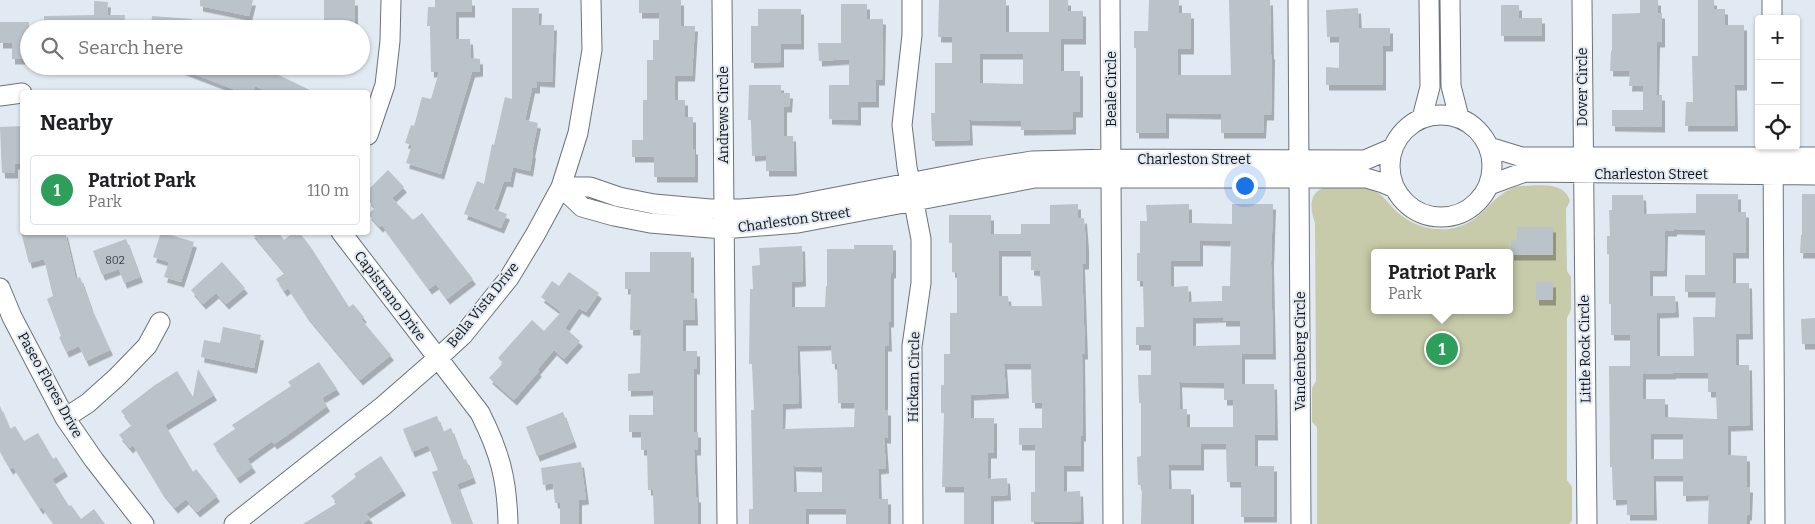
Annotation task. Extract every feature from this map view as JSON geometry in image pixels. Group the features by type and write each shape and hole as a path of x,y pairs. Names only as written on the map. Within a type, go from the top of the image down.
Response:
{"street":[{"path":"370,129 385,85 390,41 391,0"},
{"name":"Bella Vista Drive","path":"234,524 383,406 438,358 463,335 509,278 561,187 578,133 592,50 591,0"},
{"name":"Andrews Circle","path":"722,0 723,229"},
{"path":"911,192 902,125 912,35 912,0"},
{"name":"Beale Circle","path":"1110,0 1111,178"},
{"path":"1298,0 1299,178"},
{"path":"1422,118 1430,87 1430,0"},
{"path":"1450,0 1451,86 1459,117"},
{"name":"Dover Circle","path":"1582,0 1583,165"},
{"path":"1772,0 1772,15"},
{"path":"0,96 20,93"},
{"path":"1439,115 1459,117 1477,130 1489,147 1493,165 1489,185 1478,201 1461,213 1442,216 1422,214 1405,204 1395,188 1390,168 1392,148 1405,130 1422,118 1439,115"},
{"name":"Charleston Street","path":"1489,147 1522,157 1583,165"},
{"name":"Charleston Street","path":"561,187 582,207 614,216 650,223 723,229 798,223 911,192 981,169 1032,161 1112,159 1366,160 1392,148"},
{"name":"Charleston Street","path":"1489,185 1525,172 1583,165 1815,157"},
{"path":"1773,159 1775,524"},
{"name":"Charleston Street","path":"1773,159 1815,174"},
{"name":"Little Rock Circle","path":"1583,165 1587,524"},
{"name":"Charleston Street","path":"561,187 590,187 619,197 654,204 724,209 795,205 1035,178 1366,178 1395,188"},
{"path":"1111,178 1113,524"},
{"name":"Vandenberg Circle","path":"1299,178 1301,524"},
{"name":"Hickam Circle","path":"911,192 921,239 921,283 912,346 914,524"},
{"path":"723,229 727,524"},
{"name":"Capistrano Drive","path":"343,235 480,413 494,440 503,471 508,524"},
{"name":"Paseo Flores Drive","path":"0,288 12,317 65,418 94,460 144,524"},
{"path":"65,418 88,404 118,377 147,346 160,322"}],"green space":[{"path":"1541,185 1556,187 1562,190 1567,194 1570,201 1566,209 1567,271 1571,277 1571,310 1567,318 1567,480 1572,487 1572,521 1569,524 1317,524 1317,427 1312,422 1312,388 1316,381 1315,223 1312,212 1313,197 1320,189 1326,187 1356,186 1367,188 1379,194 1395,210 1413,223 1427,228 1448,229 1471,221 1500,195 1519,186"}],"building":[{"path":"200,0 253,0 249,16 200,6"},
{"path":"324,0 355,0 355,20 324,20"},
{"path":"435,0 472,0 472,12 456,12 456,39 470,39 471,58 480,59 480,71 472,72 441,174 406,163 412,145 405,143 411,125 414,126 422,97 431,99 439,72 431,72 430,26 427,26 428,7 435,7"},
{"path":"639,0 681,0 681,26 695,26 692,76 675,76 675,100 685,100 685,117 693,117 695,177 654,177 654,157 632,157 632,140 643,140 643,100 647,100 647,60 653,60 653,40 659,40 659,13 639,13"},
{"path":"939,0 1006,0 1006,32 1049,32 1049,0 1068,0 1068,11 1083,11 1083,39 1061,39 1061,71 1080,71 1080,112 1073,112 1073,129 1021,130 1021,121 969,120 970,140 932,141 931,113 935,113 935,63 952,63 952,37 938,37","holes":["980,54 1023,54 1023,84 980,83"]},
{"path":"1149,0 1179,0 1179,13 1191,13 1191,49 1178,49 1178,75 1231,75 1229,0 1270,0 1272,54 1271,115 1264,115 1263,133 1221,133 1221,114 1166,113 1166,133 1136,133 1136,48 1134,48 1134,31 1148,31"},
{"path":"1640,0 1658,0 1658,13 1662,13 1662,42 1657,42 1656,95 1662,95 1662,127 1612,126 1612,110 1643,110 1643,86 1629,86 1630,71 1610,71 1612,14 1640,13"},
{"path":"1698,0 1714,0 1714,9 1725,9 1725,25 1744,25 1744,85 1734,85 1735,126 1685,126 1686,102 1693,102 1692,56 1698,56"},
{"path":"94,1 108,2 107,15 125,15 125,20 44,20 44,16 94,15"},
{"path":"841,4 867,4 867,19 883,19 882,80 876,80 876,102 858,102 858,120 829,119 829,85 849,85 849,59 819,61 818,43 841,43"},
{"path":"1501,5 1519,5 1519,18 1542,18 1542,36 1501,36"},
{"path":"512,8 539,8 538,25 554,25 552,82 537,81 537,88 532,88 525,120 538,123 530,171 513,167 510,182 504,181 494,209 507,214 501,228 464,214 477,181 484,184 492,144 494,145 505,97 512,99"},
{"path":"1358,8 1359,28 1390,28 1390,46 1383,46 1383,85 1326,85 1326,67 1339,68 1339,37 1327,37 1326,10"},
{"path":"758,9 801,9 801,44 781,44 781,62 751,63 751,26 758,26"},
{"path":"152,16 192,19 192,20 152,20"},
{"path":"0,22 20,22 20,59 12,59 12,43 0,43"},
{"path":"196,75 279,75 310,90 264,90 255,86 254,90 236,90"},
{"path":"749,85 781,85 781,93 790,93 789,107 784,107 784,136 793,136 794,171 766,171 766,155 752,156 751,120 748,120"},
{"path":"20,126 20,164 15,164 15,173 2,173 0,127"},
{"path":"388,170 404,187 392,198 413,220 422,213 473,279 447,299 436,284 429,289 382,225 380,227 370,216 370,212 375,208 370,202 370,188"},
{"path":"1696,194 1738,194 1738,212 1746,212 1746,253 1733,253 1733,283 1749,283 1750,334 1736,334 1736,365 1749,365 1750,425 1728,426 1728,455 1747,456 1747,487 1750,487 1747,524 1708,524 1709,495 1683,496 1683,476 1653,476 1654,515 1627,515 1627,499 1613,500 1612,467 1610,467 1609,366 1630,366 1630,335 1611,335 1607,236 1610,236 1609,210 1612,210 1612,195 1643,195 1644,214 1696,213","holes":["1674,229 1705,230 1705,275 1685,275 1685,292 1716,292 1715,317 1693,317 1694,356 1657,356 1657,313 1676,312 1675,296 1650,296 1650,271 1664,271 1665,231 1674,231","1708,373 1708,392 1716,392 1717,419 1665,417 1665,399 1643,399 1643,374","1651,434 1683,434 1683,459 1651,459"]},
{"path":"1802,194 1815,194 1815,253 1800,253"},
{"path":"1078,204 1078,219 1084,218 1086,264 1082,264 1085,354 1082,354 1083,436 1081,436 1081,466 1064,466 1064,492 1080,491 1081,521 1031,522 1031,492 1035,492 1035,445 1019,445 1019,428 1042,428 1042,403 1032,403 1031,364 1004,364 1006,393 971,395 971,418 994,418 994,453 988,453 988,479 1007,478 1008,495 991,496 991,524 964,524 964,487 942,487 944,413 941,413 941,385 944,385 944,354 950,354 950,313 957,313 957,273 952,272 952,243 949,243 949,215 991,215 991,234 1021,234 1021,224 1050,224 1050,205","holes":["999,251 1031,251 1031,270 1040,271 1042,306 1009,306 1008,296 999,296"]},
{"path":"1189,204 1189,223 1232,224 1232,204 1273,204 1271,263 1273,354 1242,354 1242,384 1274,384 1275,435 1255,435 1255,466 1274,466 1274,517 1241,517 1241,482 1227,482 1226,444 1201,444 1201,465 1168,465 1169,489 1191,489 1191,524 1141,524 1142,485 1138,485 1137,457 1141,456 1141,403 1139,403 1138,375 1151,375 1151,345 1136,345 1136,327 1144,327 1143,281 1137,281 1137,253 1140,253 1140,221 1147,221 1146,205","holes":["1200,240 1231,241 1230,286 1222,286 1222,301 1189,302 1188,286 1171,287 1171,261 1200,261","1223,317 1223,321 1240,321 1240,345 1193,346 1193,318","1179,382 1224,383 1224,400 1233,400 1233,427 1187,427 1187,409 1180,409"]},
{"path":"1517,227 1553,227 1553,255 1513,255 1511,241 1517,240"},
{"path":"22,235 66,235 76,279 80,277 91,308 110,350 86,361 79,346 66,352 59,337 61,336 47,299 53,296 44,259 29,263"},
{"path":"160,235 171,235 194,242 181,282 164,277 169,262 153,257"},
{"path":"253,235 280,235 284,240 290,235 301,235 349,307 353,304 364,317 361,319 391,355 360,380 306,315 288,288 284,291 276,279 285,273"},
{"path":"126,239 140,277 124,283 119,269 102,275 93,251"},
{"path":"854,245 893,245 891,322 888,322 889,346 885,346 885,410 888,410 888,438 884,438 886,468 878,469 879,499 888,499 888,524 846,524 846,509 806,509 806,524 749,524 749,509 753,509 751,410 754,410 752,364 749,364 750,289 753,289 752,266 760,265 759,248 802,246 803,281 792,282 792,307 825,307 827,249 854,249","holes":["831,345 832,364 837,364 838,403 855,403 854,427 782,429 783,404 799,403 797,346","793,466 822,467 822,492 794,492"]},
{"path":"650,252 691,252 691,293 694,293 695,320 683,320 683,351 697,351 697,369 694,369 694,432 698,432 698,450 694,450 698,524 654,524 653,490 648,490 647,450 641,450 641,432 629,432 629,415 653,415 653,390 628,391 628,374 640,373 641,330 630,330 631,289 625,289 625,272 650,272"},
{"path":"222,262 245,288 226,304 216,293 203,304 191,290"},
{"path":"569,272 599,293 586,312 579,308 565,328 580,341 564,359 554,350 514,400 489,378 503,363 498,358 532,320 544,331 561,312 541,297 552,281 559,286"},
{"path":"1536,282 1553,282 1553,300 1536,300"},
{"path":"1815,318 1815,344 1802,344 1801,319"},
{"path":"223,327 261,335 254,368 201,357 204,340 220,343"},
{"path":"319,362 337,389 322,398 327,406 274,444 272,441 247,459 253,467 237,478 213,444 235,429 232,425 291,386 288,382"},
{"path":"198,369 214,395 165,425 193,472 196,469 217,496 197,512 186,499 175,508 161,491 133,445 130,448 119,435 132,425 121,411 177,371 193,397"},
{"path":"0,406 10,429 15,426 24,441 38,433 53,459 56,457 65,471 52,479 69,506 71,505 81,519 94,509 105,524 54,524 42,507 40,509 13,467 10,469 0,452"},
{"path":"563,412 574,442 537,456 526,427"},
{"path":"437,416 443,432 451,428 463,460 466,459 473,478 457,484 472,524 452,524 432,472 438,470 428,445 412,452 403,429"},
{"path":"381,456 403,490 366,514 370,518 362,524 303,524 337,503 331,496 356,477 354,474"},
{"path":"581,462 586,499 579,500 579,524 560,524 560,503 555,503 553,483 543,485 541,468"}],"place":[{"name":"Patriot Park","path":"1442,349"}]}
